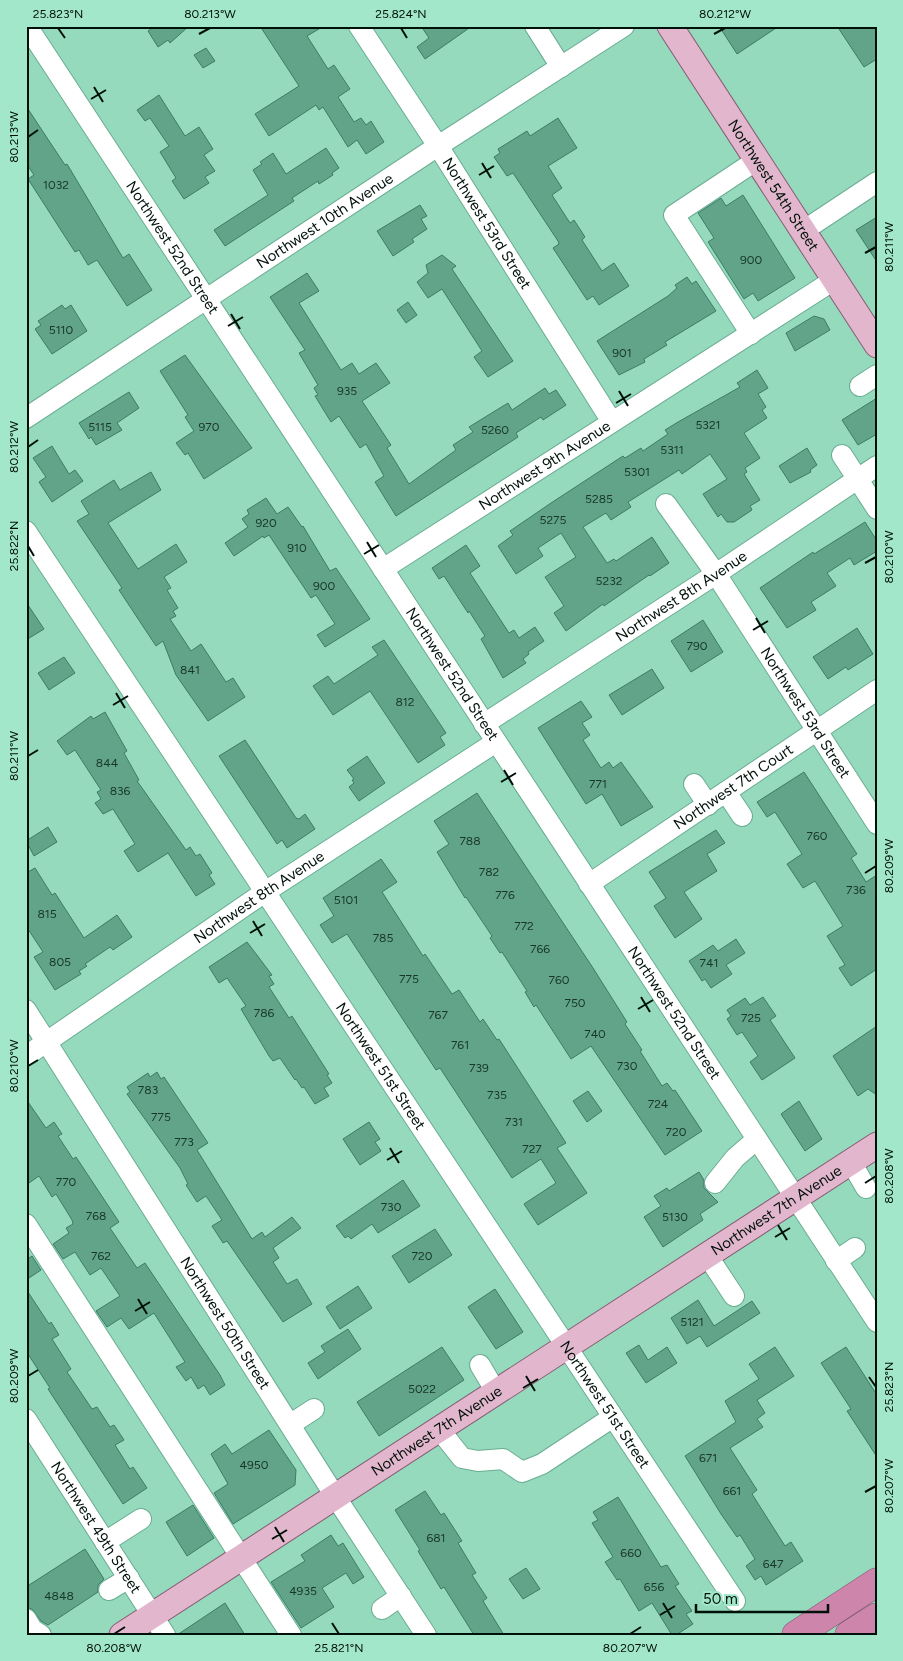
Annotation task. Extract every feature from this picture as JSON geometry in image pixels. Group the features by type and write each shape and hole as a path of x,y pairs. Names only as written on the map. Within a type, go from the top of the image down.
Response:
{"highway":[{"path":"796,1635 877,1582"},
{"path":"849,1635 877,1617"}],"main road":[{"name":"Northwest 54th Street","path":"670,26 877,345"},
{"name":"Northwest 7th Avenue","path":"122,1635 159,1625 240,1557 877,1145"}],"street":[{"name":"Northwest 52nd Street","path":"27,26 877,1322"},
{"name":"Northwest 53rd Street","path":"359,26 438,146 612,422"},
{"path":"535,26 561,67"},
{"name":"Northwest 10th Avenue","path":"26,418 438,146 624,26"},
{"path":"751,334 674,215 757,160"},
{"path":"803,231 877,182"},
{"name":"Northwest 9th Avenue","path":"383,570 834,280"},
{"path":"860,386 877,374"},
{"path":"842,456 877,509"},
{"name":"Northwest 8th Avenue","path":"484,724 716,574 877,466"},
{"name":"Northwest 53rd Street","path":"666,504 716,574 877,824"},
{"name":"Northwest 51st Street","path":"26,531 735,1602"},
{"name":"Northwest 7th Court","path":"589,884 877,690"},
{"name":"Northwest 8th Avenue","path":"26,1056 265,892 496,742"},
{"path":"694,784 708,805"},
{"path":"726,792 742,816"},
{"name":"Northwest 50th Street","path":"26,1010 291,1424 335,1496 426,1635"},
{"path":"715,1184 735,1158 757,1139"},
{"path":"851,1162 866,1188"},
{"path":"26,1224 291,1635"},
{"path":"836,1261 855,1248"},
{"path":"707,1255 734,1296"},
{"path":"480,1365 496,1392"},
{"path":"291,1424 314,1409"},
{"path":"439,1429 462,1458 478,1461 503,1459 522,1472 542,1464 613,1417"},
{"name":"Northwest 49th Street","path":"26,1419 159,1625"},
{"path":"105,1542 141,1519"},
{"path":"109,1590 128,1578"},
{"path":"382,1609 401,1596"},
{"path":"26,1619 32,1629 41,1635"}],"building":[{"path":"155,26 189,26 170,43 168,40 158,47 148,31"},
{"path":"260,26 324,26 307,36 328,69 334,65 350,89 338,97 354,122 361,118 366,125 371,121 384,142 366,154 357,140 348,147 323,107 319,110 316,105 269,136 255,114 299,86"},
{"path":"421,26 472,26 425,59 417,47 429,38"},
{"path":"719,26 779,26 737,54"},
{"path":"837,26 877,26 877,59 864,67"},
{"path":"206,48 215,61 203,68 194,55"},
{"path":"159,95 185,136 199,127 213,149 204,155 215,171 205,177 209,183 184,199 172,181 176,178 160,152 169,146 150,118 145,121 137,110"},
{"path":"26,106 65,165 67,164 123,258 129,254 152,290 127,306 97,260 88,265 79,250 75,252 28,179 34,175 26,163"},
{"path":"558,118 577,148 548,166 562,188 552,195 570,223 574,220 585,237 582,240 602,271 614,263 629,286 599,305 593,296 587,300 553,248 559,244 558,241 513,173 507,176 494,157 500,153 498,149 527,131 530,136"},
{"path":"326,148 339,168 332,173 333,175 319,184 318,181 292,198 294,201 225,246 214,230 268,195 253,170 262,164 260,162 273,153 286,174"},
{"path":"743,195 795,278 758,301 753,293 744,299 708,242 714,238 698,213 721,198 726,206"},
{"path":"420,205 427,216 421,219 427,229 412,239 414,242 393,256 377,231"},
{"path":"877,217 877,262 856,230"},
{"path":"442,255 456,266 452,269 513,361 488,377 474,357 482,351 442,289 428,298 417,282 428,273 426,265"},
{"path":"307,273 319,291 299,303 341,370 352,363 359,374 376,363 390,383 362,401 391,445 387,448 409,484 456,450 453,445 473,432 469,427 508,403 512,410 545,388 549,394 556,390 566,405 543,420 541,417 516,433 518,437 396,516 375,482 384,476 366,444 360,448 339,416 331,422 315,396 318,395 314,388 318,385 299,353 305,350 270,297"},
{"path":"687,277 692,284 696,281 716,311 665,342 667,345 644,359 645,362 619,375 597,341 668,296 677,288 675,285"},
{"path":"408,302 417,315 406,323 397,310"},
{"path":"62,305 65,309 71,305 87,331 52,354 35,329 41,325 38,321"},
{"path":"814,316 824,319 830,330 795,351 786,333"},
{"path":"185,355 252,448 204,479 188,453 185,455 176,443 194,431 185,417 188,415 160,371"},
{"path":"757,370 768,388 758,394 766,407 762,410 767,418 744,433 760,458 745,468 747,472 744,474 760,500 750,506 752,510 734,522 727,522 721,514 718,517 703,494 727,479 710,454 682,474 679,470 628,502 631,507 611,520 606,513 583,527 607,563 614,559 616,561 652,537 669,563 604,606 603,604 566,631 554,613 564,606 545,577 576,557 561,533 538,548 543,556 516,574 498,546 513,535 510,531 551,503 623,456 625,458 641,448 643,451 668,434 665,430 740,387 737,383"},
{"path":"129,392 139,408 117,423 122,430 96,445 91,437 89,439 79,423"},
{"path":"877,398 877,434 858,445 842,420"},
{"path":"52,446 69,474 75,470 83,481 52,502 39,482 46,477 33,458"},
{"path":"807,448 817,465 810,470 811,472 790,483 779,466"},
{"path":"151,472 161,490 108,523 138,569 176,544 187,562 164,577 171,588 167,590 178,608 173,611 176,616 170,619 191,651 201,644 226,682 233,678 245,697 208,721 176,675 163,641 156,646 119,590 122,588 77,521 89,514 81,501 114,480 120,490"},
{"path":"266,498 277,514 288,507 303,526 330,571 336,568 370,619 325,647 317,635 335,624 316,595 311,598 269,535 264,538 263,536 234,556 225,543 248,527 242,519 249,514 247,510"},
{"path":"865,522 877,541 877,551 854,565 850,558 827,573 836,586 811,602 816,610 787,628 760,588 813,552 814,554"},
{"path":"466,545 480,566 470,573 509,633 514,630 519,638 535,627 544,641 528,652 529,654 523,659 526,663 503,678 481,639 485,636 469,611 468,613 444,576 439,579 432,568"},
{"path":"26,602 44,629 26,640"},
{"path":"703,620 723,652 691,672 671,641"},
{"path":"857,628 873,654 848,670 846,667 828,679 813,657"},
{"path":"384,640 446,733 440,737 445,745 418,763 370,691 333,715 313,686 328,676 334,684 378,655 372,647"},
{"path":"64,657 75,673 49,690 38,673"},
{"path":"652,669 664,688 622,715 609,695"},
{"path":"581,701 592,717 582,723 590,735 583,740 601,768 609,762 613,768 621,762 653,807 621,826 602,794 586,804 538,728"},
{"path":"105,712 127,751 124,753 139,780 137,781 186,850 190,847 196,856 200,854 212,873 209,875 215,884 196,896 168,853 138,872 124,851 135,844 113,809 103,814 95,803 101,799 97,792 101,790 75,750 67,755 57,741 91,716 93,719"},
{"path":"245,740 296,818 299,819 305,814 315,829 287,848 282,840 277,844 219,756"},
{"path":"367,756 385,783 359,801 349,787 354,783 352,780 354,779 347,770"},
{"path":"804,772 857,854 851,858 866,882 877,875 877,969 851,986 839,968 845,965 827,936 843,926 815,881 803,888 787,864 802,854 775,812 767,817 757,802"},
{"path":"477,793 593,968 627,1022 625,1024 662,1086 667,1083 673,1091 675,1090 702,1131 665,1155 591,1046 571,1059 536,1005 534,1007 525,992 527,991 502,952 500,953 490,938 492,936 465,898 437,852 449,844 434,821"},
{"path":"48,827 57,842 34,856 26,841"},
{"path":"716,830 725,843 707,854 717,871 684,892 702,919 675,938 654,906 666,898 649,872"},
{"path":"381,859 397,882 382,892 423,956 425,954 452,994 459,990 480,1022 483,1019 497,1040 499,1039 566,1143 557,1148 587,1193 538,1225 524,1204 556,1183 541,1159 512,1178 440,1068 436,1070 347,934 332,943 320,925 334,916 323,898"},
{"path":"35,868 52,895 55,893 84,938 117,915 132,937 113,950 110,947 85,964 87,966 79,971 81,974 55,990 34,957 43,952 26,926 26,873"},
{"path":"736,939 745,953 726,965 732,974 711,988 705,979 702,981 689,961 713,945 718,951"},
{"path":"247,942 272,975 269,976 274,984 269,987 289,1018 292,1016 329,1074 327,1075 332,1083 324,1088 329,1096 315,1104 304,1087 302,1088 295,1080 280,1058 273,1061 269,1056 241,1009 246,1006 227,978 219,983 209,967"},
{"path":"763,997 776,1016 770,1020 795,1058 762,1080 750,1062 758,1056 742,1032 737,1035 727,1019 731,1016 727,1010 745,998 750,1005"},
{"path":"877,1026 877,1095 868,1089 858,1096 833,1056"},
{"path":"157,1072 161,1079 164,1077 208,1143 197,1150 252,1239 262,1232 265,1237 292,1217 301,1228 273,1248 279,1258 273,1262 287,1284 297,1279 312,1304 283,1322 227,1241 223,1243 212,1226 222,1220 206,1196 197,1202 186,1185 188,1184 180,1168 127,1094 130,1092 127,1087 148,1073 150,1077"},
{"path":"588,1091 602,1111 587,1122 573,1101"},
{"path":"26,1099 46,1128 54,1122 62,1134 58,1136 73,1159 76,1157 119,1222 110,1228 137,1268 145,1263 220,1375 225,1385 210,1395 204,1385 198,1389 191,1377 186,1381 176,1367 185,1362 154,1313 129,1329 121,1318 107,1327 96,1311 120,1296 101,1268 90,1275 75,1252 63,1259 53,1244 69,1233 66,1228 73,1224 56,1194 52,1197 39,1176 26,1185"},
{"path":"799,1101 822,1139 805,1151 781,1114"},
{"path":"369,1122 380,1139 375,1142 381,1151 360,1165 343,1139"},
{"path":"699,1172 704,1180 704,1188 718,1202 700,1214 703,1220 663,1247 644,1217 661,1206 654,1196 667,1188 669,1191"},
{"path":"403,1180 420,1206 378,1233 372,1224 351,1239 348,1236 345,1238 336,1226"},
{"path":"435,1229 452,1255 409,1283 392,1256"},
{"path":"32,1256 41,1270 26,1280 26,1260"},
{"path":"358,1286 372,1308 340,1329 326,1307"},
{"path":"26,1289 49,1324 51,1322 59,1335 52,1339 71,1369 67,1372 92,1409 97,1407 110,1427 114,1425 124,1440 115,1445 130,1469 133,1467 147,1488 123,1504 48,1389 50,1388 26,1351"},
{"path":"495,1289 523,1332 496,1349 468,1307"},
{"path":"698,1300 714,1326 752,1301 760,1313 707,1347 700,1336 687,1344 671,1318"},
{"path":"348,1329 361,1349 318,1379 308,1363 325,1352 321,1346"},
{"path":"639,1345 648,1360 667,1347 677,1363 646,1383 626,1353"},
{"path":"442,1347 464,1380 379,1436 357,1402"},
{"path":"775,1347 794,1376 757,1400 765,1413 757,1419 763,1427 730,1448 757,1490 752,1494 785,1546 791,1542 803,1561 766,1585 761,1576 755,1580 746,1566 755,1559 740,1535 737,1537 721,1514 685,1456 736,1422 725,1401 759,1379 749,1364"},
{"path":"846,1347 877,1395 877,1457 847,1411 851,1409 821,1363"},
{"path":"269,1430 296,1470 295,1485 233,1524 214,1493 228,1484 211,1454 225,1444 232,1454"},
{"path":"425,1491 441,1515 444,1513 462,1541 458,1543 476,1573 472,1575 487,1598 483,1601 504,1635 474,1635 444,1587 441,1589 395,1510"},
{"path":"618,1497 661,1567 667,1565 679,1584 675,1586 692,1611 686,1614 693,1624 676,1635 672,1635 652,1603 639,1611 620,1579 617,1580 605,1562 613,1557 592,1523 598,1520 593,1512"},
{"path":"193,1505 214,1538 187,1556 166,1522"},
{"path":"331,1535 338,1546 343,1543 364,1577 353,1584 346,1573 322,1588 334,1607 301,1628 271,1582 305,1561 301,1555"},
{"path":"85,1549 104,1579 98,1585 98,1592 48,1625 41,1621 32,1609 26,1607 26,1587"},
{"path":"526,1568 540,1589 523,1599 509,1579"},
{"path":"225,1603 245,1635 177,1635"}]}
